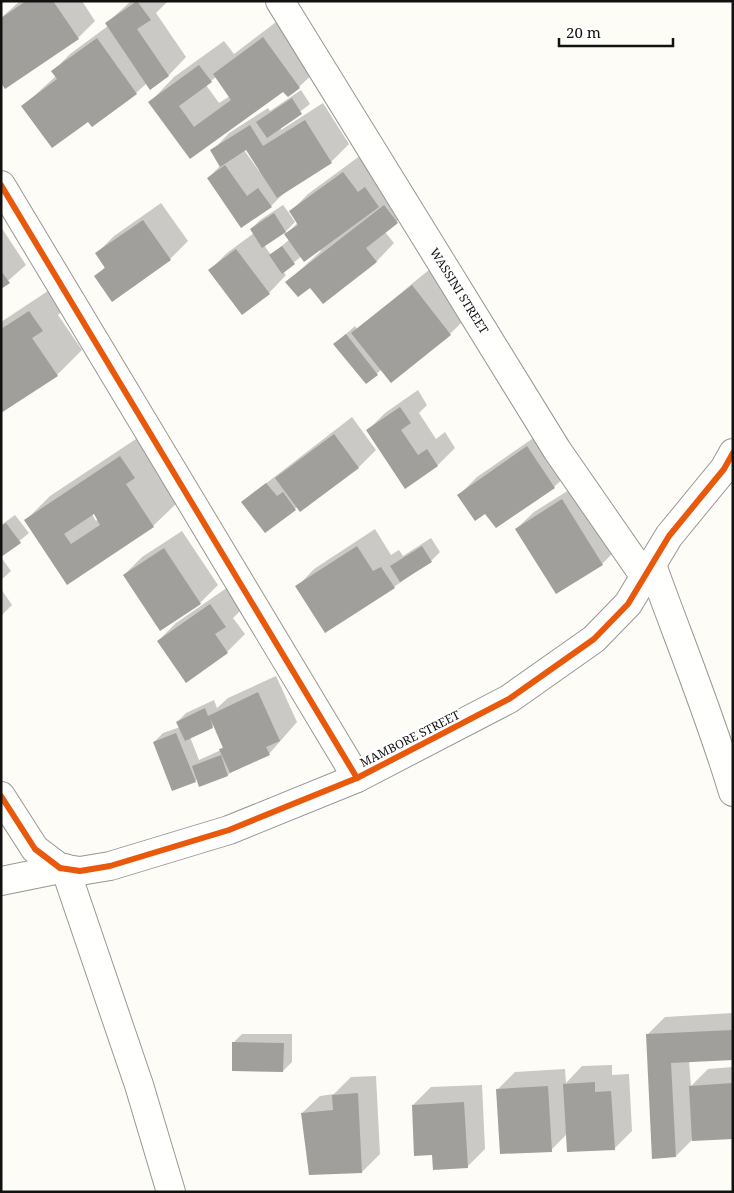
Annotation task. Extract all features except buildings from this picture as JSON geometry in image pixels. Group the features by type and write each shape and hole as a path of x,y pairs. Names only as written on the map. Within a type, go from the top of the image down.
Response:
{"street":[{"name":"WASSINI STREET","path":"280,1 557,450 648,571 718,741 733,792"},
{"path":"1,185 357,778"},
{"name":"MAMBORE STREET","path":"1,796 35,849 53,864 80,871 110,866 229,830 357,778 509,699 594,639 628,604 670,536 724,469 733,453"},
{"path":"1,881 65,868 139,1085 171,1192"}],"cycle path":[{"path":"1,185 357,778"},
{"path":"1,796 35,849 60,868 80,871 110,866 229,830 357,778 509,699 594,639 628,604 669,536 724,469 733,453"}]}
